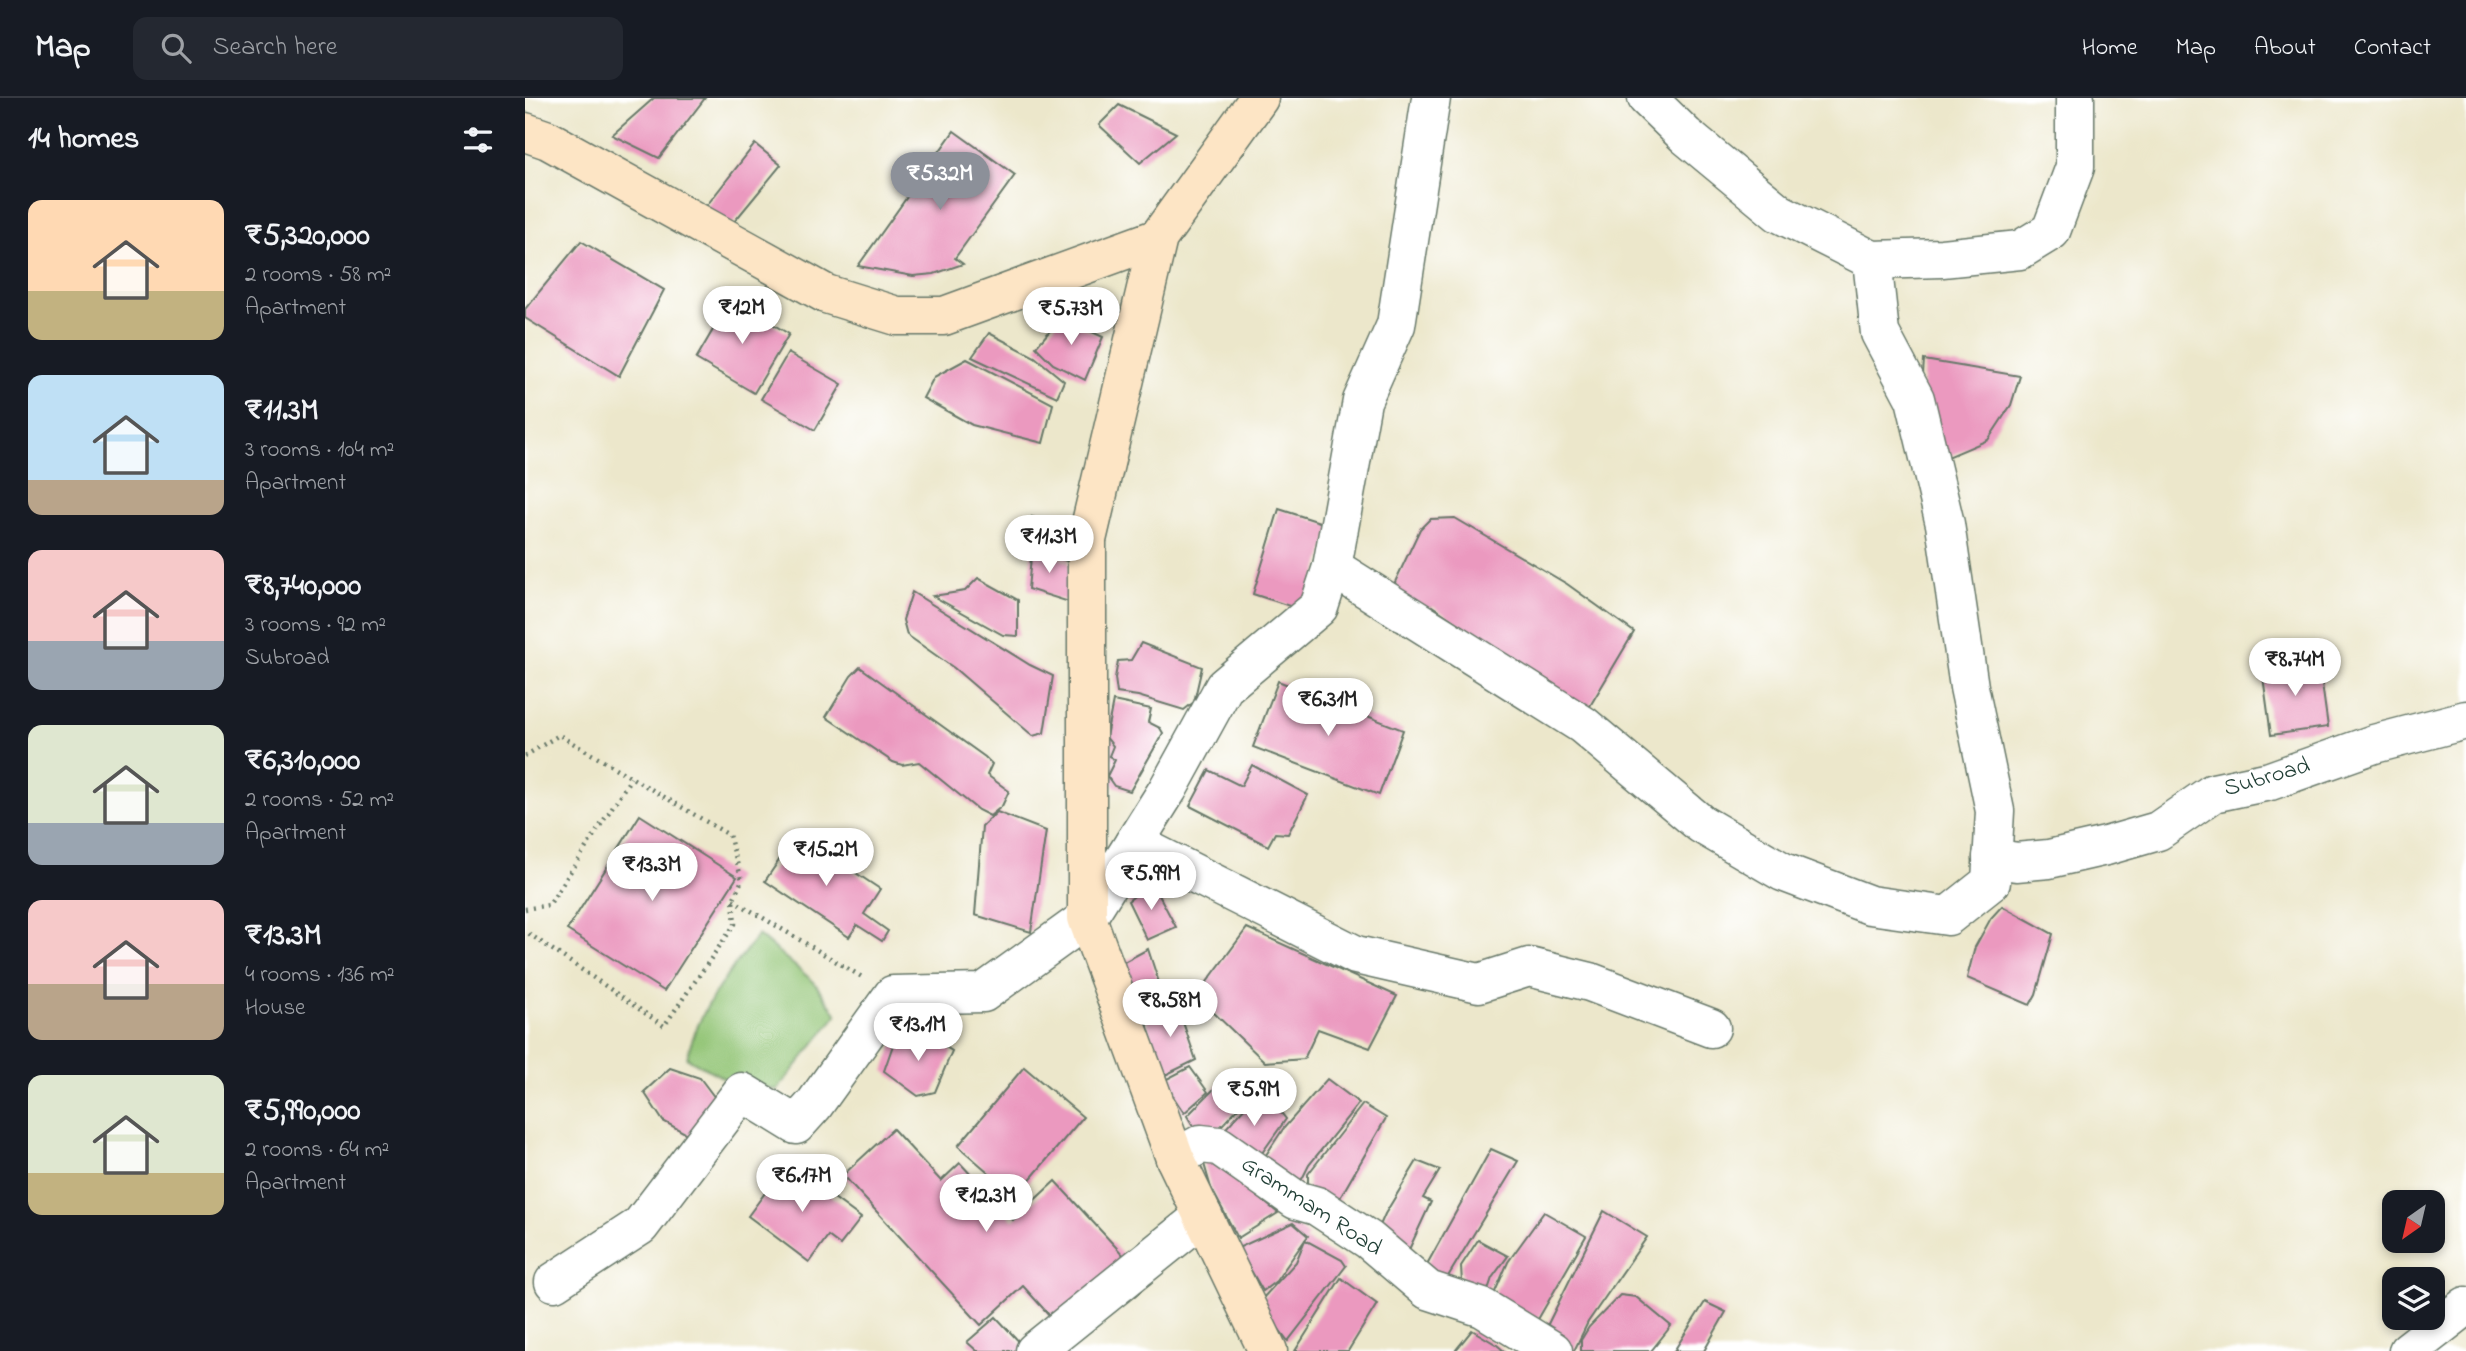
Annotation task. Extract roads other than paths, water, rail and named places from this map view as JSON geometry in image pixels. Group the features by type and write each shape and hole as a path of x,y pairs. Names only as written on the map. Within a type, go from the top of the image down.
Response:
{"main road":[{"path":"1259,98 1158,238 1087,540 1087,918 1175,1158 1268,1351"},
{"path":"525,132 548,140 826,294 897,316 944,316 1158,238"}],"street":[{"path":"554,1282 640,1226 742,1092 796,1125 814,1105 893,995 983,993 1087,918 1134,843 1224,687 1319,607 1332,567 1362,401 1396,325 1431,98"},
{"path":"1647,98 1686,136 1779,213 1872,260 1942,258 2020,250 2051,231 2075,167 2075,98"},
{"path":"1872,260 1880,333 1915,399 1945,524 1963,651 2004,859 1999,904"},
{"path":"1332,567 1583,725 1700,824 1783,872 1870,905 1948,916 1991,882 2004,859"},
{"name":"Subroad","path":"2004,859 2049,859 2158,831 2213,793 2270,781 2374,744 2466,720"},
{"path":"1134,843 1356,954 1479,983 1529,967 1590,982 1711,1028"},
{"name":"Grammam Road","path":"1175,1158 1201,1144 1219,1146 1296,1200 1317,1206 1369,1240 1428,1290 1483,1308 1509,1321 1532,1341 1553,1351"},
{"path":"1035,1351 1203,1216"},
{"path":"2408,1351 2466,1306"}]}
